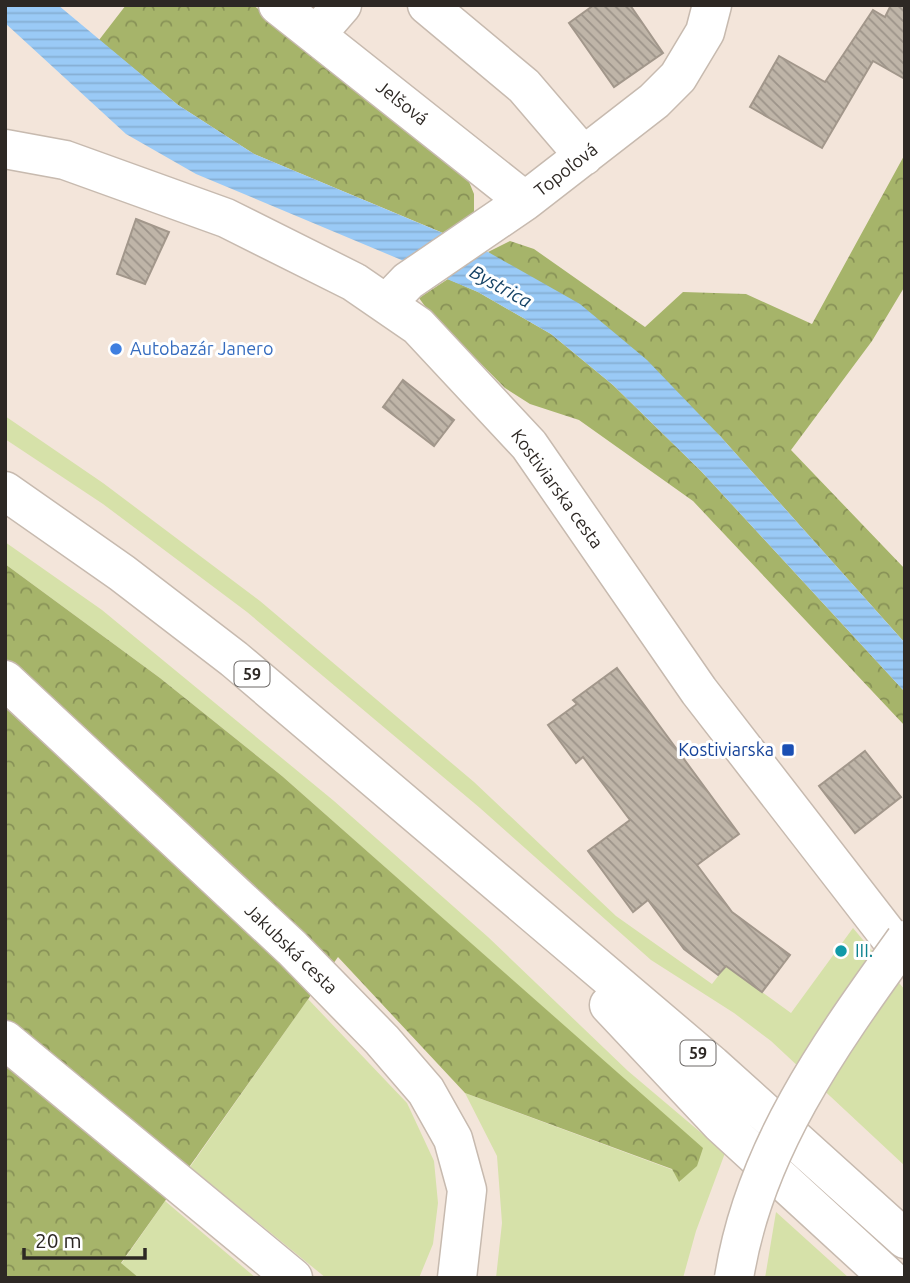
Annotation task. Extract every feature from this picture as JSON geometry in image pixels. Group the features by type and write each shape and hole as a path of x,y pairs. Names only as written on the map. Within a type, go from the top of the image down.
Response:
{"street":[{"name":"Jelšová","path":"278,5 525,201"},
{"path":"316,35 342,5"},
{"path":"427,5 524,86 584,156"},
{"name":"Topoľová","path":"397,293 525,201 654,101 678,77 705,32 712,5"},
{"name":"Kostiviarska cesta","path":"5,149 65,160 226,218 317,262 397,293 418,326 529,445 699,691 905,957"},
{"name":"59","path":"5,491 122,573 234,659 712,1065 905,1239"},
{"name":"Jakubská cesta","path":"5,680 292,948 382,1040 426,1091 453,1139 467,1190 457,1278"},
{"name":"59","path":"484,874 721,1124 889,1278"},
{"path":"734,1278 737,1254 760,1177 788,1117 821,1062 905,940"},
{"path":"5,1040 293,1278"}],"green space":[{"path":"126,5 253,5 465,172 474,194 474,212 443,233 254,154 178,105 99,40"},
{"path":"905,154 905,286 872,341 791,450 905,569 905,643 720,436 488,252 510,241 534,249 645,327 683,292 746,294 812,324"},
{"path":"448,279 478,292 551,334 613,385 701,471 905,692 905,726 693,501 579,420 530,404 505,388 419,298"},
{"path":"5,416 103,483 260,601 474,782 616,916 712,984 726,966 791,1013 853,928 905,990 905,1166 771,1041 734,1013 651,960 480,808 247,612 103,504 5,439"},
{"path":"5,542 102,610 334,801 488,937 628,1071 725,1153 696,1231 683,1278 496,1278 502,1223 497,1156 465,1093 673,1170 680,1182 702,1148 282,776 160,678 5,564"},
{"path":"5,564 160,678 282,776 703,1148 697,1166 679,1182 672,1169 465,1093 338,957 121,1263 139,1278 5,1278"},
{"path":"308,999 407,1103 434,1161 438,1203 433,1244 419,1278 326,1278 190,1167"},
{"path":"165,1201 256,1278 139,1278 121,1264"},
{"path":"776,1212 849,1278 765,1278"}],"water":[{"name":"Bystrica","path":"5,5 58,5 178,105 254,154 488,252 580,304 647,360 720,436 905,643 905,692 701,471 613,385 551,334 478,292 196,174 126,134 5,23"}],"building":[{"path":"594,5 630,5 663,53 614,87 569,23"},
{"path":"891,5 905,5 905,79 873,61 822,148 750,107 779,56 825,82 873,10 885,17"},
{"path":"136,219 169,232 145,284 117,274"},
{"path":"403,380 454,420 434,446 383,407"},
{"path":"617,668 739,834 697,865 732,912 790,955 762,992 726,966 718,975 684,949 648,900 633,912 588,851 630,820 583,757 576,763 548,725 577,704 573,700"},
{"path":"865,751 901,797 855,833 819,786"}],"place":[{"name":"Autobazár Janero","path":"116,349"},
{"name":"Kostiviarska","path":"788,750"},
{"name":"III.","path":"841,951"}]}
